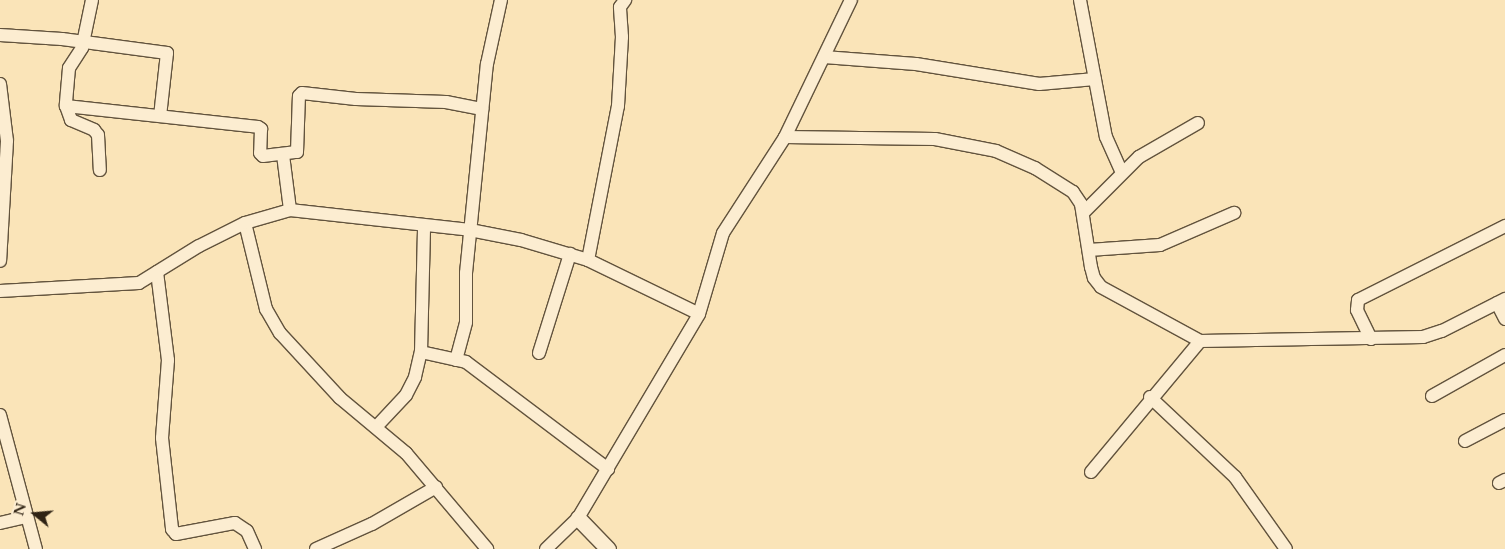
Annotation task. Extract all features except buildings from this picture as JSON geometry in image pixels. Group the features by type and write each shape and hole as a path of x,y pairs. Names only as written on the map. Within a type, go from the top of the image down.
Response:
{"street":[{"path":"92,0 84,43 69,68 66,106 71,120 94,130 98,135 100,170"},
{"path":"456,360 466,322 470,230 487,64 501,0"},
{"path":"588,260 618,106 622,37 620,7 625,0"},
{"path":"546,549 578,518 699,314 723,233 785,137 851,0"},
{"path":"1080,0 1106,136 1122,173"},
{"path":"0,35 169,54 160,116"},
{"path":"824,57 916,64 1039,84 1095,79"},
{"path":"0,84 7,141 0,261"},
{"path":"66,106 260,128 261,155 295,154 298,150 299,96 302,93 356,99 446,102 482,109"},
{"path":"1084,212 1139,157 1198,123"},
{"path":"785,137 935,139 996,151 1035,168 1073,192 1084,212 1094,278 1101,287 1200,341 1423,337 1442,331 1501,301 1505,319"},
{"path":"283,155 290,210"},
{"path":"0,291 128,286 139,283 245,223 290,210 470,230 570,254 588,260 699,314"},
{"path":"1089,250 1160,245 1234,212"},
{"path":"245,223 266,309 273,324 340,398 377,426 436,487 487,549"},
{"path":"377,426 406,395 415,377 421,352 424,226"},
{"path":"1371,339 1357,310 1358,300 1505,226"},
{"path":"539,353 570,254"},
{"path":"156,272 168,360 162,438 172,529 176,534 235,523 247,531 255,549"},
{"path":"1091,472 1150,397 1200,341"},
{"path":"421,352 466,362 608,469"},
{"path":"1432,396 1505,355"},
{"path":"1150,397 1235,477 1286,549"},
{"path":"0,415 36,549"},
{"path":"1464,441 1505,420"},
{"path":"316,549 372,524 436,487"},
{"path":"0,523 27,517"},
{"path":"578,518 608,549"}]}
